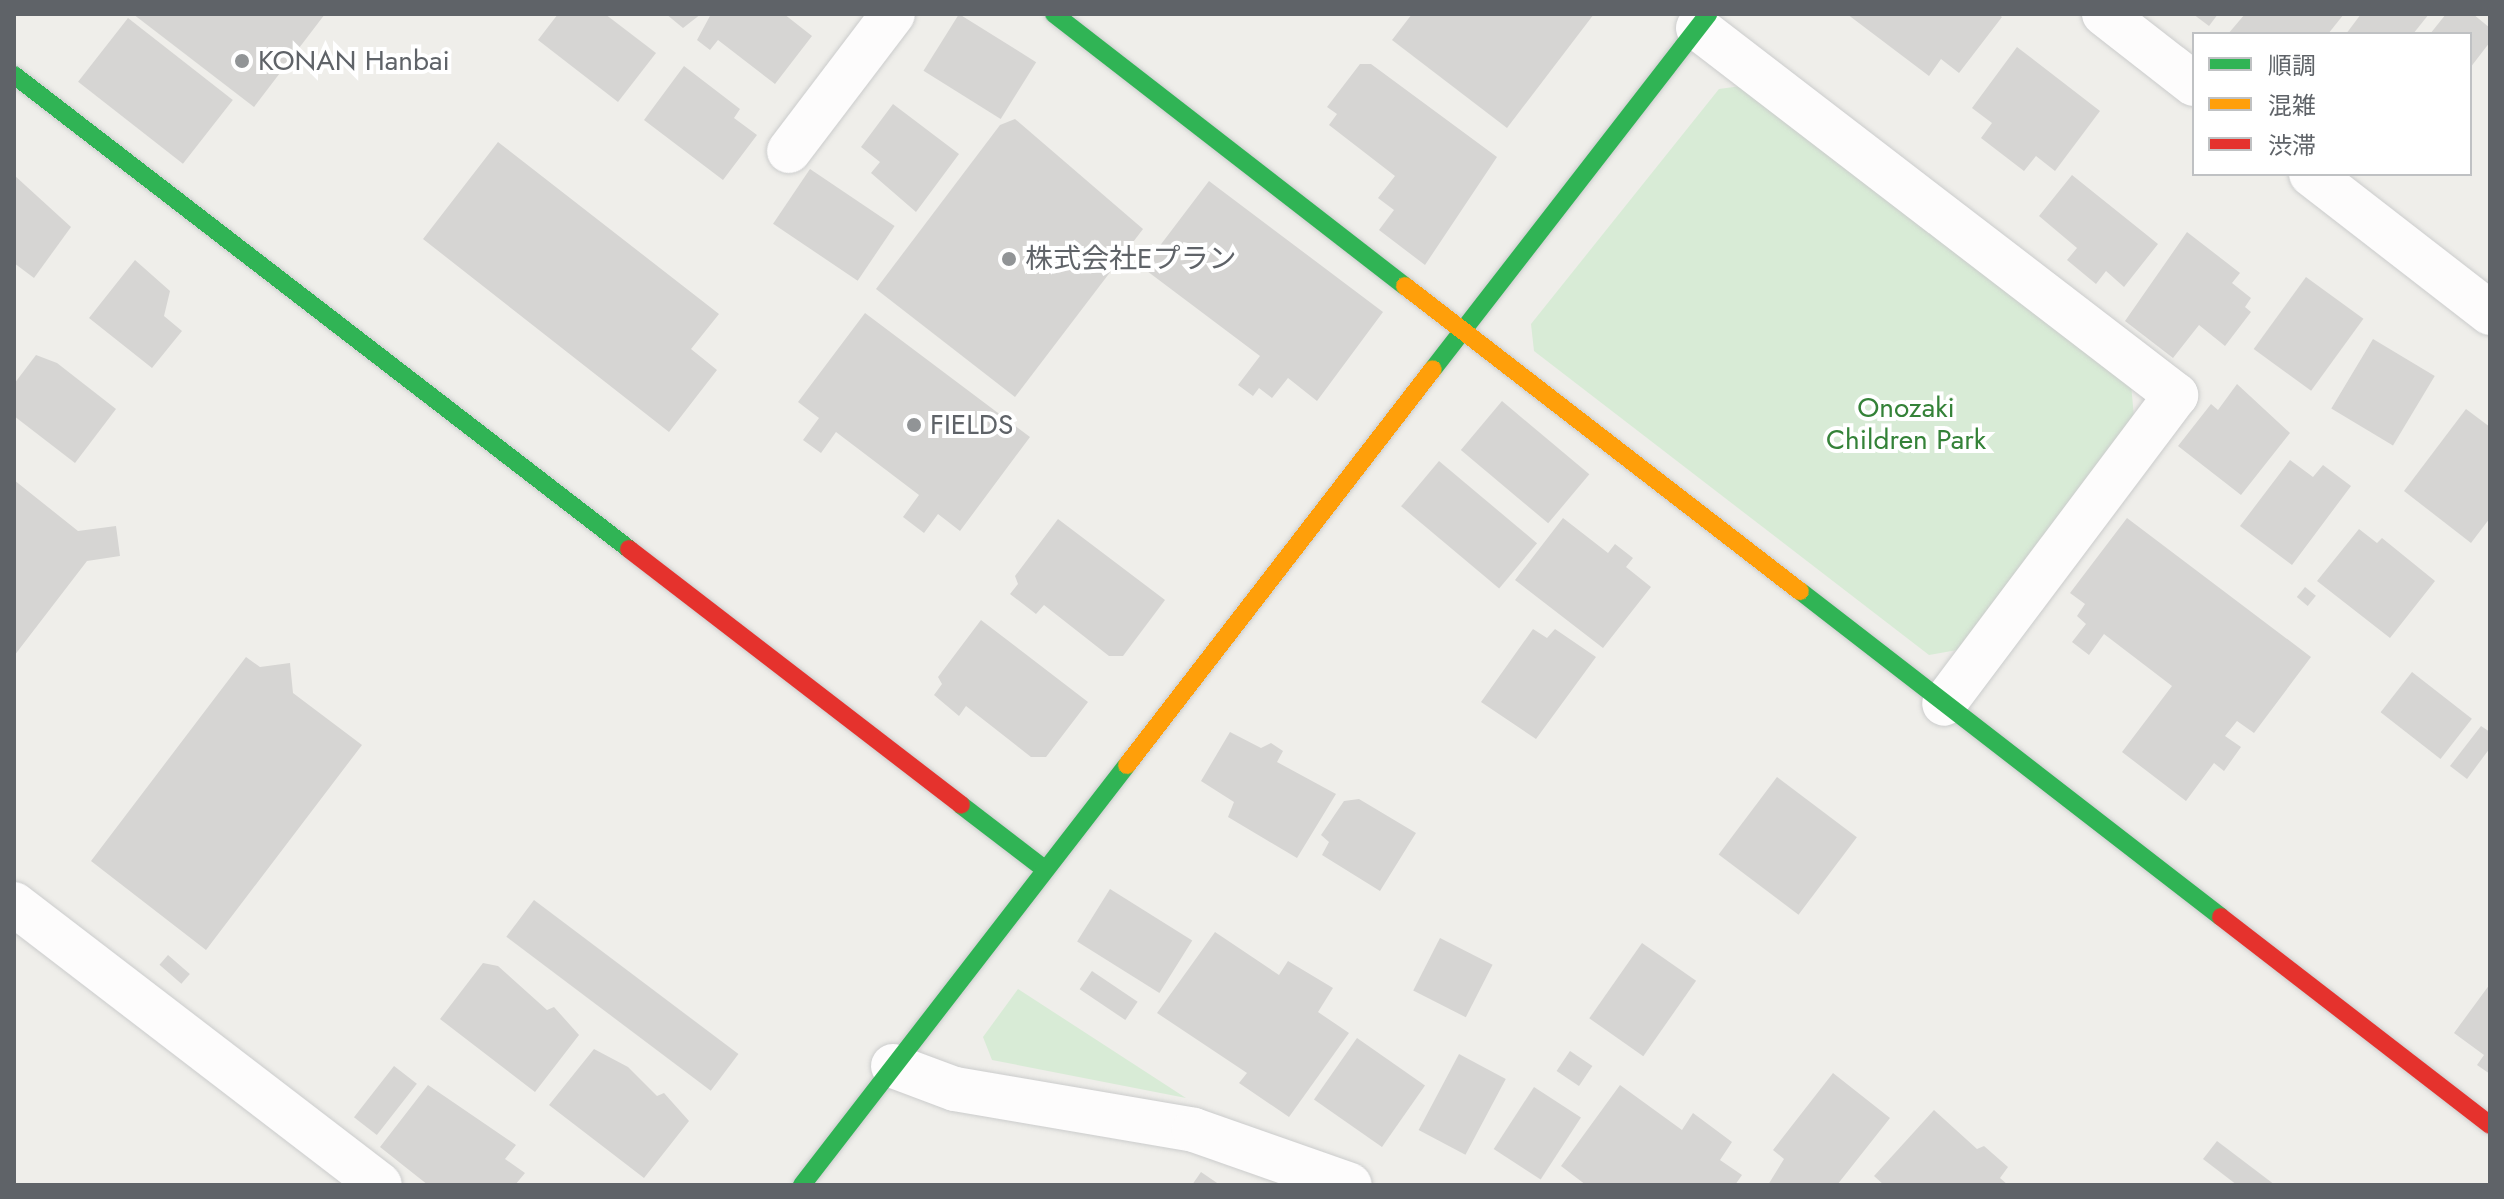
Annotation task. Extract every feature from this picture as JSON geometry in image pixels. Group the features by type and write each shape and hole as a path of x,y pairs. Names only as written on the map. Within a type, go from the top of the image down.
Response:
{"street":[{"path":"789,151 893,14"},
{"path":"1054,14 1463,327 1944,704 2490,1125"},
{"path":"2104,14 2192,82"},
{"path":"802,1185 1043,868 1703,21 2176,395 1944,704"},
{"path":"14,75 1043,868"},
{"path":"2314,176 2490,313"},
{"path":"14,904 380,1185"},
{"path":"893,1066 955,1089 1194,1130 1350,1185"}],"green space":[{"name":"Onozaki Children Park","path":"1741,86 2131,384 2134,417 1963,649 1929,655 1534,351 1531,324 1719,89"},
{"path":"1018,989 1186,1098 992,1060 983,1037"}],"building":[{"name":"KONAN Hanbai","path":"133,14 325,14 254,107"},
{"path":"558,14 605,14 656,53 618,102 538,40"},
{"path":"666,14 701,14 683,28"},
{"path":"711,14 784,14 812,36 775,84 718,40 710,50 697,40"},
{"path":"959,14 1036,62 1001,119 923,71"},
{"path":"1412,14 1594,14 1507,128 1392,40"},
{"path":"1847,14 1998,14 2002,17 1959,73 1941,59 1929,76"},
{"path":"2193,14 2218,14 2209,26"},
{"path":"2245,14 2344,14 2330,32 2230,32"},
{"path":"2361,14 2429,14 2415,32 2348,32"},
{"path":"2446,14 2473,14 2490,28 2490,42 2472,65 2472,32 2432,32"},
{"path":"128,18 233,100 183,164 78,82"},
{"path":"2017,47 2100,111 2055,171 2036,156 2024,171 1981,138 1992,123 1972,108"},
{"path":"1360,64 1371,64 1497,157 1425,265 1379,230 1394,210 1378,198 1395,176 1329,125 1337,114 1327,107"},
{"path":"684,66 740,109 734,118 757,135 723,180 644,120"},
{"path":"893,104 959,154 916,212 871,173 880,162 861,147"},
{"name":"株式会社Eプラン","path":"1015,119 1143,229 1015,397 876,289 1000,125"},
{"path":"498,142 719,314 691,349 717,370 669,432 423,239"},
{"path":"810,169 895,226 858,281 773,224"},
{"path":"14,175 71,227 34,278 14,263"},
{"path":"2072,175 2158,244 2124,287 2106,271 2096,284 2067,260 2077,248 2039,216"},
{"path":"1209,181 1383,312 1317,401 1288,378 1272,398 1259,388 1253,396 1238,385 1260,356 1143,268"},
{"path":"2187,232 2240,273 2232,283 2251,298 2245,307 2251,312 2225,346 2199,325 2173,358 2125,321"},
{"path":"135,260 170,291 164,316 182,331 152,368 89,318"},
{"path":"2306,277 2363,319 2311,391 2254,349"},
{"name":"FIELDS","path":"865,313 1030,437 960,531 938,514 924,533 903,517 919,495 836,432 821,453 803,440 819,418 798,402"},
{"path":"2373,339 2435,376 2393,446 2331,408"},
{"path":"36,355 57,363 116,409 75,463 14,416 14,384"},
{"path":"2237,384 2290,433 2241,495 2178,446 2211,404 2218,410"},
{"path":"1502,401 1589,474 1548,523 1461,450"},
{"path":"2466,409 2490,427 2490,518 2471,543 2404,491"},
{"path":"2290,460 2313,477 2323,465 2351,486 2292,565 2240,526"},
{"path":"1439,461 1537,543 1499,588 1401,506"},
{"path":"14,480 78,531 116,526 120,556 87,561 14,656"},
{"path":"1563,518 1608,553 1615,544 1633,558 1626,567 1651,587 1603,648 1515,580"},
{"path":"2127,518 2311,657 2254,733 2237,721 2225,736 2241,747 2224,771 2214,763 2186,801 2122,752 2172,686 2104,634 2089,655 2072,642 2086,624 2077,616 2085,604 2070,593"},
{"path":"1058,519 1165,600 1123,656 1109,656 1044,605 1036,614 1010,594 1018,584 1015,576"},
{"path":"2359,529 2377,543 2382,538 2435,581 2390,638 2317,581"},
{"path":"2305,587 2316,596 2308,606 2297,597"},
{"path":"981,620 1088,702 1046,757 1031,757 966,706 959,716 934,695 942,684 938,677"},
{"path":"1533,629 1547,638 1555,629 1596,657 1536,739 1481,702"},
{"path":"246,657 260,667 290,663 293,693 362,745 206,950 91,861"},
{"path":"2412,672 2472,719 2440,759 2381,712"},
{"path":"2481,726 2490,732 2490,748 2467,779 2450,766"},
{"path":"1230,732 1261,748 1271,743 1283,751 1277,762 1336,794 1297,858 1228,817 1234,802 1201,781"},
{"path":"1777,777 1857,837 1798,915 1719,854"},
{"path":"1359,799 1416,833 1380,891 1322,855 1329,842 1321,835 1344,801"},
{"path":"1110,889 1192,940 1159,993 1077,942"},
{"path":"534,900 738,1054 711,1091 506,937"},
{"path":"1215,932 1279,975 1288,961 1333,988 1318,1012 1349,1033 1289,1117 1239,1083 1247,1073 1157,1013"},
{"path":"1440,938 1493,965 1466,1017 1413,991"},
{"path":"1642,943 1696,981 1643,1056 1589,1018"},
{"path":"168,955 190,974 181,984 159,965"},
{"path":"483,963 498,966 547,1010 554,1007 579,1035 535,1092 440,1019"},
{"path":"1092,971 1138,1002 1125,1020 1080,989"},
{"path":"2490,984 2490,1074 2477,1065 2484,1055 2454,1033"},
{"path":"1357,1038 1425,1086 1382,1147 1314,1099"},
{"path":"594,1049 628,1067 657,1096 664,1093 689,1121 644,1178 549,1105"},
{"path":"1570,1051 1592,1066 1579,1086 1557,1071"},
{"path":"1459,1054 1506,1079 1465,1155 1419,1130"},
{"path":"394,1066 417,1084 377,1135 354,1117"},
{"path":"1833,1073 1890,1118 1837,1185 1768,1185 1784,1159 1773,1150"},
{"path":"428,1085 516,1145 505,1159 525,1173 515,1185 428,1185 380,1147"},
{"path":"1620,1085 1682,1130 1693,1113 1732,1142 1720,1160 1742,1175 1735,1185 1586,1185 1561,1166"},
{"path":"1534,1087 1581,1117 1541,1180 1494,1149"},
{"path":"1934,1110 1977,1149 1984,1146 2008,1167 2000,1178 2008,1185 1884,1185 1874,1176"},
{"path":"2217,1141 2275,1185 2237,1185 2203,1159"},
{"path":"1201,1172 1220,1185 1192,1185"}],"traffic: fast":[{"path":"1054,14 1405,286"},
{"path":"1433,369 1708,14"},
{"path":"14,75 629,549"},
{"path":"1800,591 2221,917"},
{"path":"802,1185 1127,765"},
{"path":"961,805 1043,868"}],"traffic: slow":[{"path":"1405,286 1800,591"},
{"path":"1127,765 1433,369"}],"traffic: jam":[{"path":"629,549 961,805"},
{"path":"2221,917 2490,1125"}],"place":[{"name":"KONAN Hanbai","path":"242,61"},
{"name":"株式会社Eプラン","path":"1009,259"},
{"name":"FIELDS","path":"914,425"}]}
